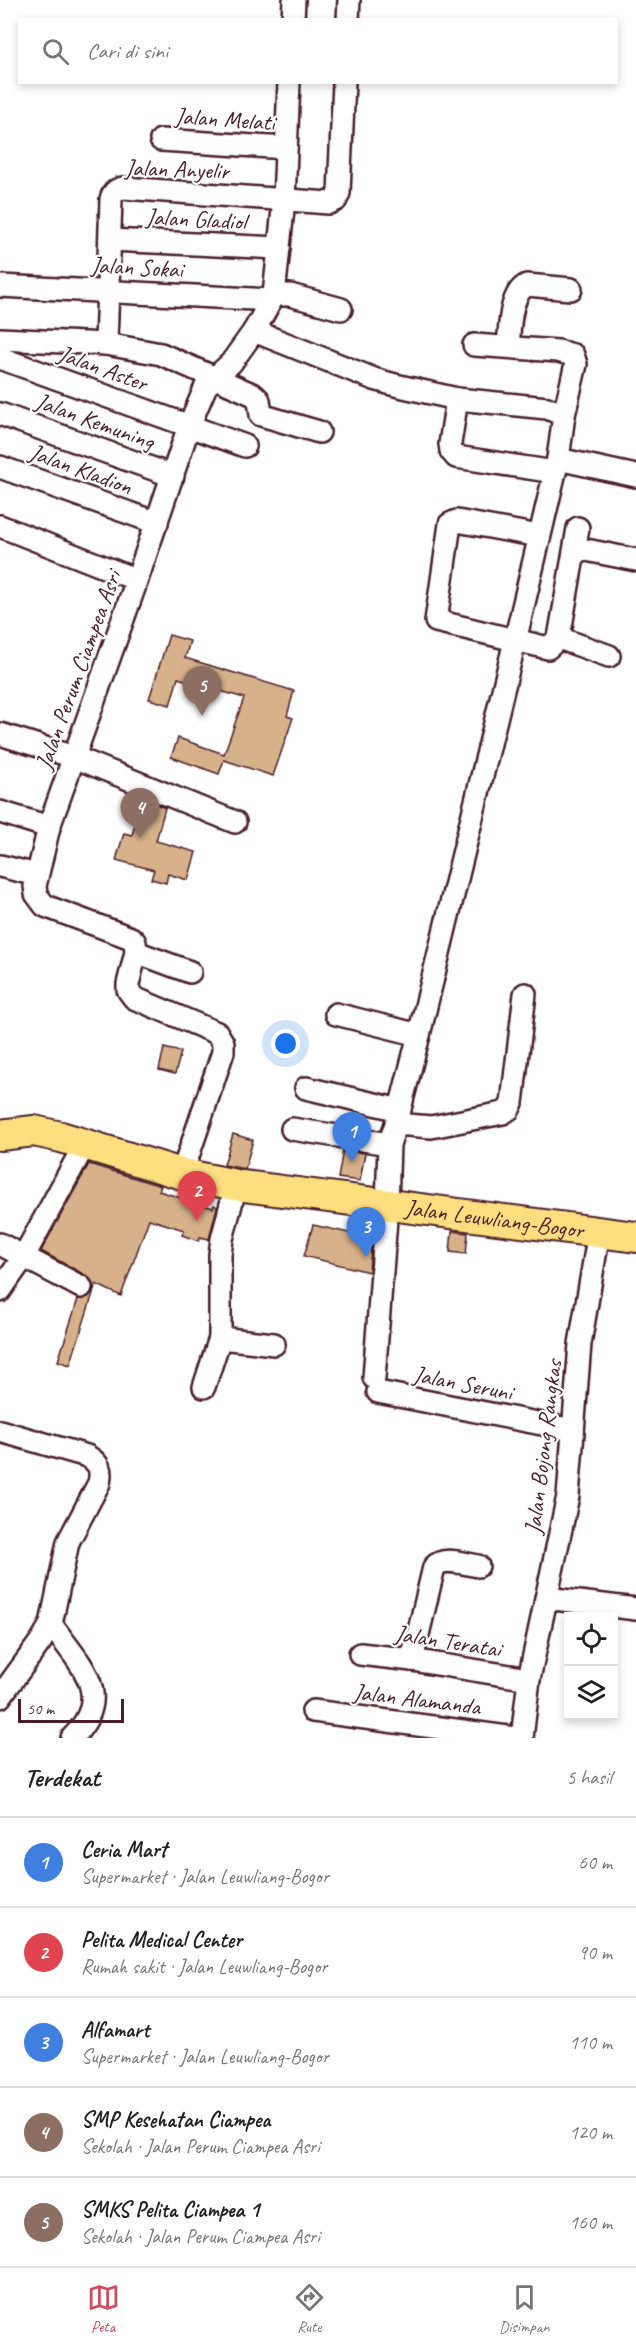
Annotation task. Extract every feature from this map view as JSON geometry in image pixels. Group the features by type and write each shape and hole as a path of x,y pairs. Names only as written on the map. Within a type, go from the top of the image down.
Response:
{"highway":[{"name":"Jalan Leuwliang-Bogor","path":"0,1135 34,1131 182,1174 236,1185 636,1237"}],"street":[{"path":"293,18 294,0"},
{"path":"348,18 350,0"},
{"name":"Jalan Perum Ciampea Asri","path":"136,952 135,942 131,938 45,906 36,894 37,875 49,827 137,580 151,521 173,476 189,426 206,386 231,363 254,331 273,297 284,200 289,84"},
{"path":"284,200 329,203 336,200 339,193 344,84"},
{"name":"Jalan Melati","path":"161,140 285,148"},
{"name":"Jalan Anyelir","path":"106,344 111,199 118,189 284,200"},
{"name":"Jalan Gladiol","path":"110,240 279,248"},
{"path":"508,346 515,303 521,288 527,285 571,289"},
{"name":"Jalan Sokai","path":"0,286 273,297 290,295 341,309"},
{"path":"254,331 374,379 457,399 547,408 564,415"},
{"path":"0,339 106,344 169,356 257,397 261,415 319,432"},
{"path":"387,1206 389,1144 419,1035 557,466 564,415 576,364 573,356 558,351 474,345"},
{"name":"Jalan Aster","path":"0,358 245,446"},
{"path":"457,399 450,444 451,452 456,457 636,476"},
{"name":"Jalan Kemuning","path":"0,414 173,476"},
{"name":"Jalan Kladion","path":"0,467 151,521"},
{"path":"539,536 457,521 450,524 436,621 548,648 559,638 577,538 636,560"},
{"path":"0,526 137,580"},
{"path":"559,638 609,656"},
{"path":"0,734 74,757 235,822"},
{"path":"0,812 49,827"},
{"path":"0,866 37,875"},
{"path":"182,1174 224,1043 217,1033 130,994 128,984 136,952 190,972"},
{"path":"306,1088 431,1127 503,1113 512,1103 525,993"},
{"path":"336,1014 419,1035"},
{"path":"292,1129 389,1144"},
{"path":"0,1291 23,1258 85,1144"},
{"path":"204,1387 220,1338 220,1254 236,1185"},
{"name":"Jalan Seruni","path":"387,1206 376,1385 573,1430"},
{"name":"Jalan Bojong Rangkas","path":"522,1738 529,1679 568,1496 580,1344 599,1232"},
{"path":"0,1244 81,1287"},
{"path":"220,1338 274,1344"},
{"path":"0,1431 87,1456 96,1461 100,1467 99,1483 68,1542 51,1624 0,1697"},
{"path":"412,1660 434,1567 439,1562 445,1561 478,1566"},
{"path":"546,1598 636,1609"},
{"path":"51,1624 83,1670 94,1696 91,1711 80,1730 72,1738"},
{"name":"Jalan Teratai","path":"360,1654 529,1679"},
{"name":"Jalan Alamanda","path":"313,1712 515,1738"}],"building":[{"path":"169,635 190,641 185,658 294,691 287,716 293,718 273,776 224,760 219,774 171,757 178,738 224,754 244,698 217,690 215,696 198,691 200,685 178,678 170,705 149,699"},
{"path":"142,798 165,808 156,841 196,852 188,880 168,874 166,883 151,879 154,870 116,860 124,833 132,835"},
{"path":"164,1048 181,1052 175,1074 159,1070"},
{"path":"233,1134 253,1140 245,1169 224,1165"},
{"path":"343,1150 365,1153 360,1181 338,1178"},
{"path":"89,1164 161,1186 159,1191 213,1208 214,1205 217,1207 209,1239 200,1237 199,1241 182,1235 184,1230 149,1219 121,1296 96,1284 70,1365 58,1361 78,1299 88,1297 94,1286 87,1276 41,1251"},
{"path":"313,1225 372,1238 369,1272 304,1256"},
{"path":"452,1231 468,1233 466,1254 450,1252"}],"place":[{"name":"SMKS Pelita Ciampea 1","path":"202,716"},
{"name":"SMP Kesehatan Ciampea","path":"140,838"},
{"name":"Ceria Mart","path":"352,1162"},
{"name":"Pelita Medical Center","path":"197,1221"},
{"name":"Alfamart","path":"366,1257"}]}
